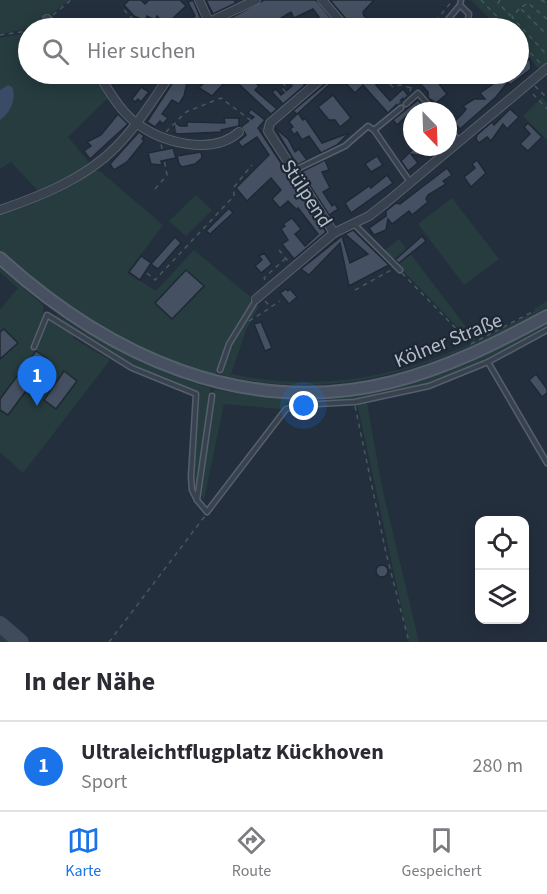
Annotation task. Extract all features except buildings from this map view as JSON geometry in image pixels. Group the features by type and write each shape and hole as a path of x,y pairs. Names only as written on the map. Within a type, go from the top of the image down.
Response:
{"main road":[{"name":"Kölner Straße","path":"0,258 67,313 133,352 211,381 272,390 331,390 390,382 465,357 547,315"}],"street":[{"path":"199,0 205,18"},
{"path":"220,18 256,0"},
{"path":"322,0 337,18"},
{"path":"530,82 547,68"},
{"path":"106,84 136,123 162,137 187,144 210,144 228,142 239,132"},
{"path":"0,210 45,193 97,164 136,123 164,84"},
{"path":"268,131 270,123 315,84"},
{"path":"334,232 369,216 528,84"},
{"name":"Stülpend","path":"258,298 334,232 268,131"}],"lane":[{"path":"448,18 460,2 469,14 468,18"},
{"path":"408,102 418,93 426,102"},
{"path":"374,130 401,108"},
{"path":"293,172 345,146 368,126 374,130 410,182"},
{"path":"354,224 398,268"},
{"name":"Stülpend","path":"220,370 229,344 258,298"},
{"path":"33,347 47,315 132,368 196,394 192,490 207,512 286,409 297,405 355,402 429,386 488,362 547,330"},
{"path":"488,362 547,463"},
{"path":"197,500 212,396"}],"path":[{"path":"438,18 453,0"},
{"path":"481,0 498,18"},
{"path":"500,0 498,3 512,17 523,4 528,2 547,19"},
{"path":"541,0 547,3"},
{"path":"520,8 547,35"},
{"path":"124,10 132,18"},
{"path":"235,10 239,18"},
{"path":"0,35 18,32"},
{"path":"529,35 547,55"},
{"path":"529,50 542,64 547,60"},
{"path":"530,82 547,98"},
{"path":"284,84 287,94 285,97"},
{"path":"390,84 393,87 400,85 418,93"},
{"path":"396,104 411,89 413,84"},
{"path":"533,94 547,109"},
{"path":"155,189 167,175 162,137 186,112 221,98 263,130 268,131"},
{"path":"147,273 155,280 234,196 234,187 252,165"},
{"path":"279,250 293,266"},
{"path":"270,286 264,278 286,258"},
{"path":"354,290 398,268 471,344 534,311"},
{"path":"258,298 271,307"},
{"path":"249,321 280,301"},
{"path":"355,402 386,553 409,642"},
{"path":"110,642 207,512"}],"green space":[{"path":"0,0 70,0 46,18 18,18 18,31 0,34"},
{"path":"471,0 547,0 547,64 540,70 529,58 529,18 489,18"},
{"path":"18,35 18,84 98,84 109,97 68,137 91,165 40,193 11,162 0,169 0,38"},
{"path":"542,97 547,103 547,140 523,116"},
{"path":"94,170 101,172 163,225 127,273 156,291 194,250 253,299 229,341 216,374 157,354 100,327 48,293 0,252 0,212"},
{"path":"196,195 212,210 186,236 169,221"},
{"path":"452,198 499,259 464,285 418,224"},
{"path":"399,239 476,340 472,342 384,251"},
{"path":"0,268 43,305 43,311 52,317 57,315 113,348 150,366 211,388 195,493 192,473 199,392 151,374 74,333 73,338 110,360 23,473 0,452 0,310 18,288 0,272"},
{"path":"547,301 547,307 470,346 431,362 391,374 350,382 309,385 266,383 222,375 234,337 255,305 259,306 246,330 231,374 273,380 313,382 351,379 389,372 425,361 498,330 535,311 534,309"},
{"path":"547,323 547,328 468,367 385,395 327,404 286,403 281,409 224,404 204,500 200,495 214,389 259,396 302,398 345,395 386,388 468,362"},
{"path":"367,403 382,487 419,642 409,642 357,404"},
{"path":"0,618 27,642 0,642"}],"water":[{"path":"8,85 12,87 13,101 10,110 0,120 0,90"}],"taxiway":[{"path":"0,624 21,642"}],"place":[{"name":"Ultraleichtflugplatz Kückhoven","path":"37,406"}]}
